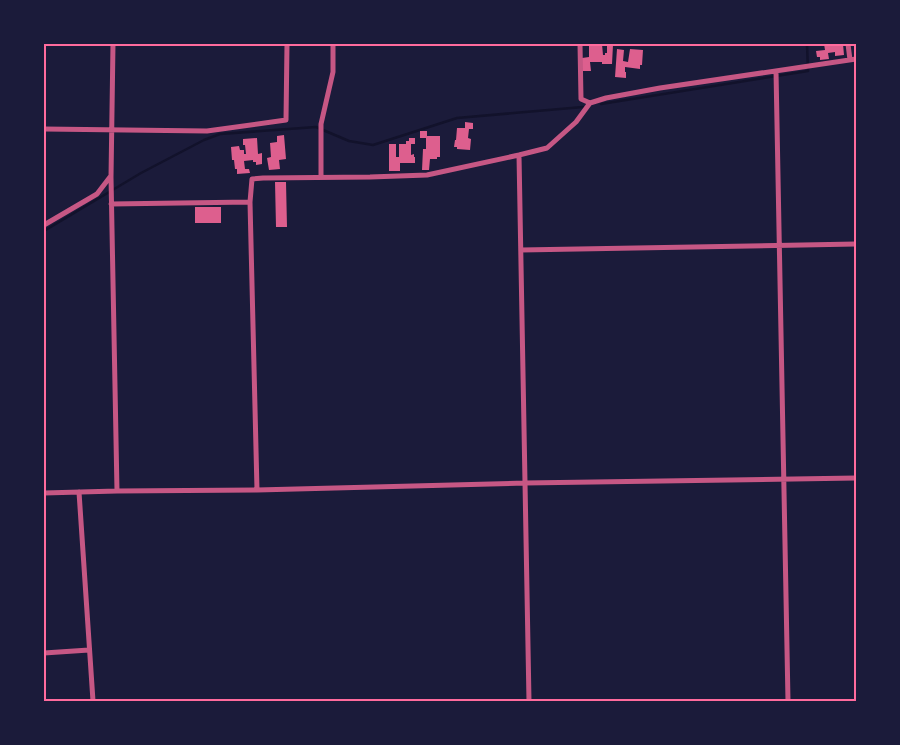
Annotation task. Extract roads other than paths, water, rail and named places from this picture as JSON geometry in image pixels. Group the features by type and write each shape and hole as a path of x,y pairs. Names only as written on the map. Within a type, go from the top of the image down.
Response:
{"street":[{"path":"113,44 111,204 116,491"},
{"path":"44,129 207,131 286,120 287,44"},
{"path":"321,177 321,128 333,72 333,44"},
{"path":"580,44 580,99 590,103"},
{"path":"257,490 250,202 252,179 427,175 519,155 547,148 576,122 590,103 606,98 660,88 776,73 853,59 848,44"},
{"path":"776,73 788,701"},
{"path":"519,155 529,701"},
{"path":"44,225 97,194 111,177"},
{"path":"111,204 250,202"},
{"path":"521,250 856,244"},
{"path":"44,493 856,478"},
{"path":"79,492 93,701"},
{"path":"44,653 89,650"}],"waterway":[{"path":"601,104 808,71 807,44"},
{"path":"44,231 141,173 204,140 220,134 316,127 349,141 373,145 457,118 583,107"}]}
